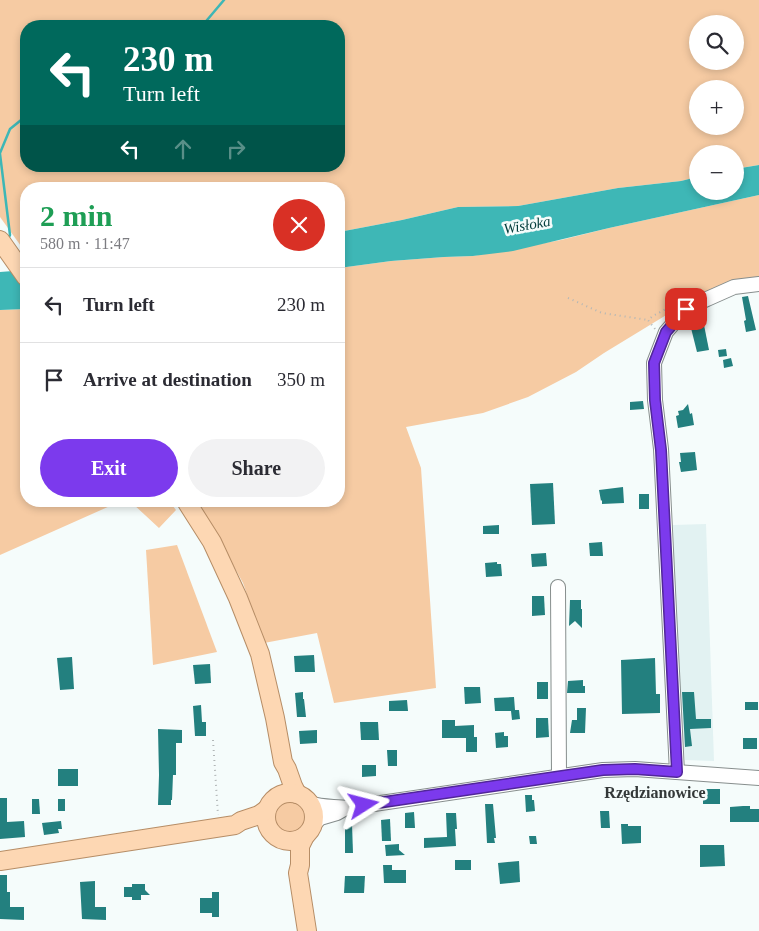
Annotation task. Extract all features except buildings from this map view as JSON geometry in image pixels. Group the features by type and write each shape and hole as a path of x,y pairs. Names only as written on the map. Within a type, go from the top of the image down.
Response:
{"main road":[{"path":"0,240 20,268"},
{"path":"190,507 212,542 238,598 260,654 283,762 293,786 314,813 309,831 300,846 298,873 307,931"},
{"path":"283,762 280,770 280,789 271,803 265,821 267,827 288,848 293,865 298,873"},
{"path":"0,861 227,826 259,815 271,803 286,793 303,798"},
{"path":"227,826 242,828 261,827 276,836 293,841 309,831"}],"street":[{"path":"677,772 661,450 655,400 654,363 666,332 686,309 734,287 759,284"},
{"path":"558,587 559,776"},
{"path":"303,798 318,806 347,808 603,770 635,769 759,778"},
{"path":"309,831 320,818 338,813 347,808"}],"path":[{"path":"568,298 602,313 648,320"},
{"path":"213,740 227,826"}],"shaded area":[{"path":"0,0 759,0 759,165 744,168 744,145 689,145 689,179 681,181 618,188 518,206 458,207 345,231 345,182 20,182 20,245 0,217"},
{"path":"759,195 759,284 686,303 576,372 528,397 483,413 406,427 421,468 436,688 334,703 317,633 264,643 243,583 201,507 345,507 345,267 391,261 473,256 561,240 736,200 744,200 744,198"},
{"path":"20,309 20,507 108,507 0,555 0,310"},
{"path":"136,507 174,507 176,510 159,528"},
{"path":"706,524 714,761 685,760 678,681 673,525"},
{"path":"177,545 217,652 153,665 146,550"},
{"path":"289,799 296,800 302,804 306,810 306,824 302,830 296,834 289,835 282,834 276,830 272,824 271,817 272,810 276,804 282,800"}],"water":[{"path":"759,165 759,195 744,198 744,168"},
{"name":"Wisłoka","path":"689,179 689,200 736,200 513,251 473,256 391,261 345,267 345,231 458,207 518,206 618,188"},
{"path":"20,270 20,309 0,310 0,272"}],"waterway":[{"path":"207,20 224,0"},
{"path":"0,153 10,129 20,121"},
{"path":"0,154 10,235 8,239"}],"district":[{"name":"Rzędzianowice","path":"655,792"}],"route":[{"path":"364,805 603,770 635,769 677,772 661,450 655,400 654,363 666,332 686,309"}]}
